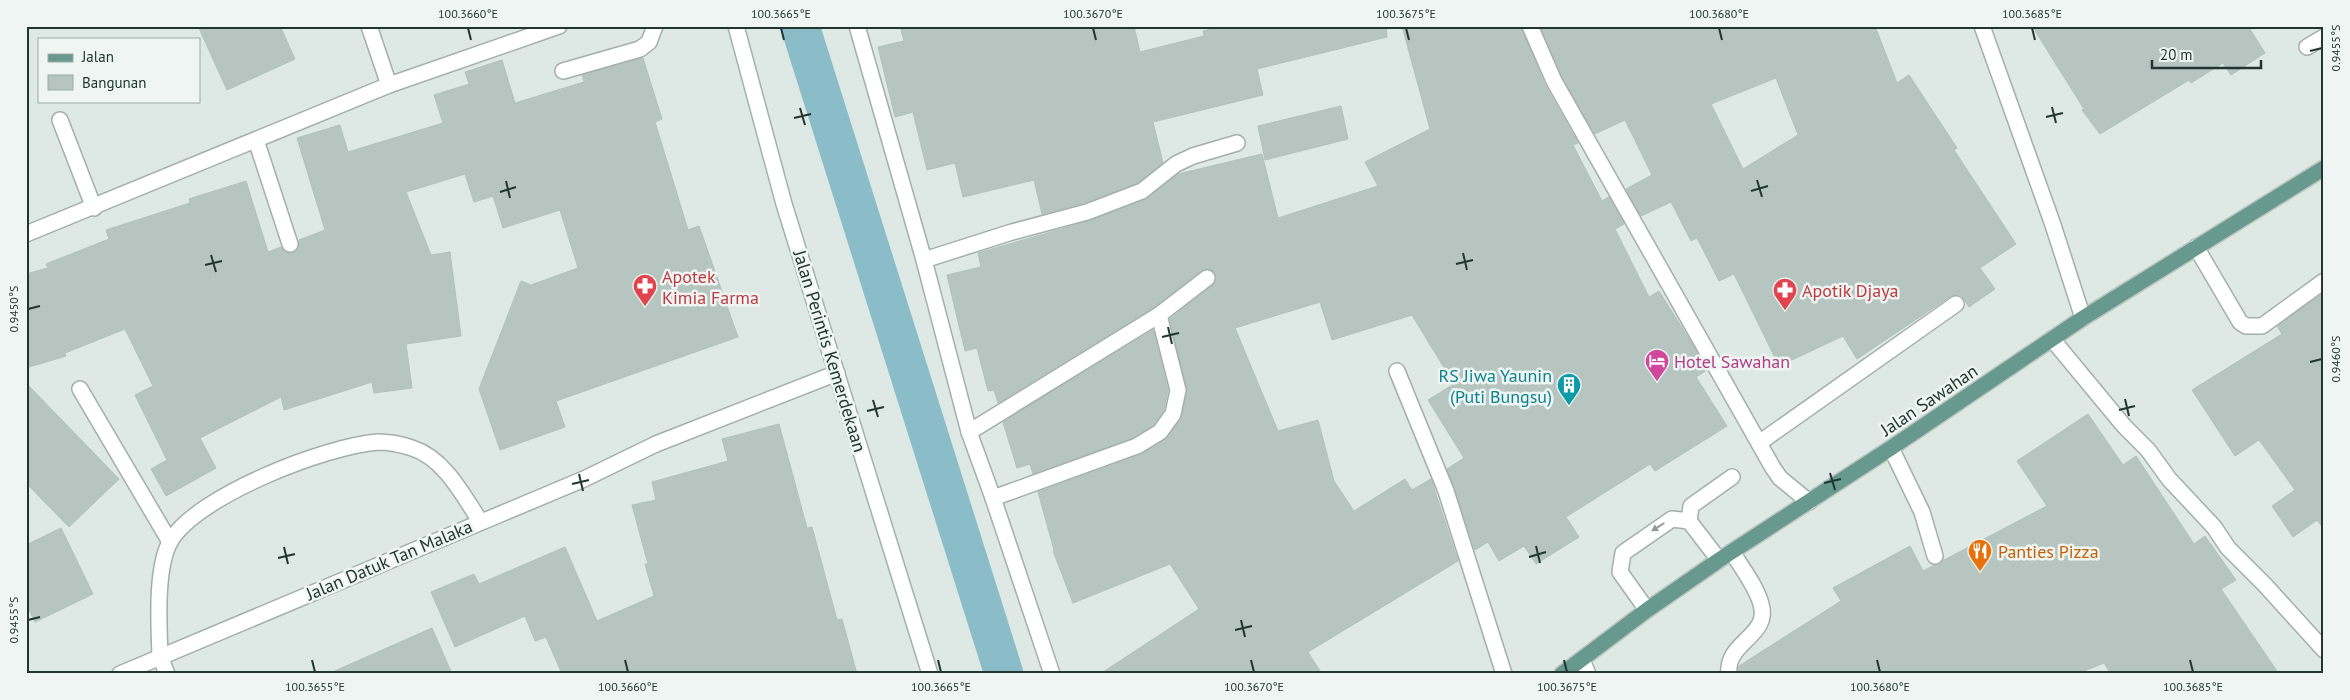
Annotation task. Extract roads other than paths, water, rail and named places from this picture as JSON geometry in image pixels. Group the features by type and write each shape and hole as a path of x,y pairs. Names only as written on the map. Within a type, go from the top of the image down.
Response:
{"main road":[{"name":"Jalan Sawahan","path":"1562,674 1647,610 1726,556 1891,448 2083,318 2324,168"}],"street":[{"path":"369,26 389,85"},
{"path":"26,234 94,208 389,85 559,26"},
{"path":"563,71 640,48 649,42 655,26"},
{"name":"Jalan Perintis Kemerdekaan","path":"736,26 784,204 930,674"},
{"path":"857,26 924,260 969,432 994,498 1052,674"},
{"path":"1530,26 1554,81 1759,443 1780,478 1809,502"},
{"path":"1982,26 2053,225 2083,318"},
{"path":"2307,47 2324,37"},
{"path":"60,120 94,208"},
{"path":"256,140 290,244"},
{"path":"924,260 1012,232 1087,212 1150,186 1176,164 1193,156 1238,143"},
{"path":"2196,248 2240,322 2246,326 2262,326 2324,281"},
{"path":"969,432 1160,315 1206,278"},
{"path":"1759,443 1956,304"},
{"path":"994,498 1137,446 1160,432 1173,414 1178,390 1160,315"},
{"path":"2052,339 2124,426 2148,450 2169,479 2214,527 2228,548 2265,585 2324,650"},
{"path":"1397,372 1446,491 1504,674"},
{"name":"Jalan Datuk Tan Malaka","path":"120,674 480,521 584,479 656,444 837,373"},
{"path":"80,390 170,542"},
{"path":"167,674 160,656 158,602 163,565 170,542 183,524 264,475 332,450 380,442 413,448 436,461 480,521"},
{"path":"1891,448 1922,512 1935,556"},
{"path":"1689,521 1691,506 1732,477"},
{"path":"1647,610 1620,572 1623,553 1672,519 1689,521 1726,556 1761,603 1763,619 1761,626 1733,653 1730,660 1729,674"},
{"path":"1582,660 1588,674"}],"waterway":[{"path":"800,26 1004,674"}],"place":[{"name":"Apotek Kimia Farma","path":"645,307"},
{"name":"Apotik Djaya","path":"1785,311"},
{"name":"Hotel Sawahan","path":"1657,382"},
{"name":"RS Jiwa Yaunin (Puti Bungsu)","path":"1569,406"},
{"name":"Panties Pizza","path":"1980,572"}]}
